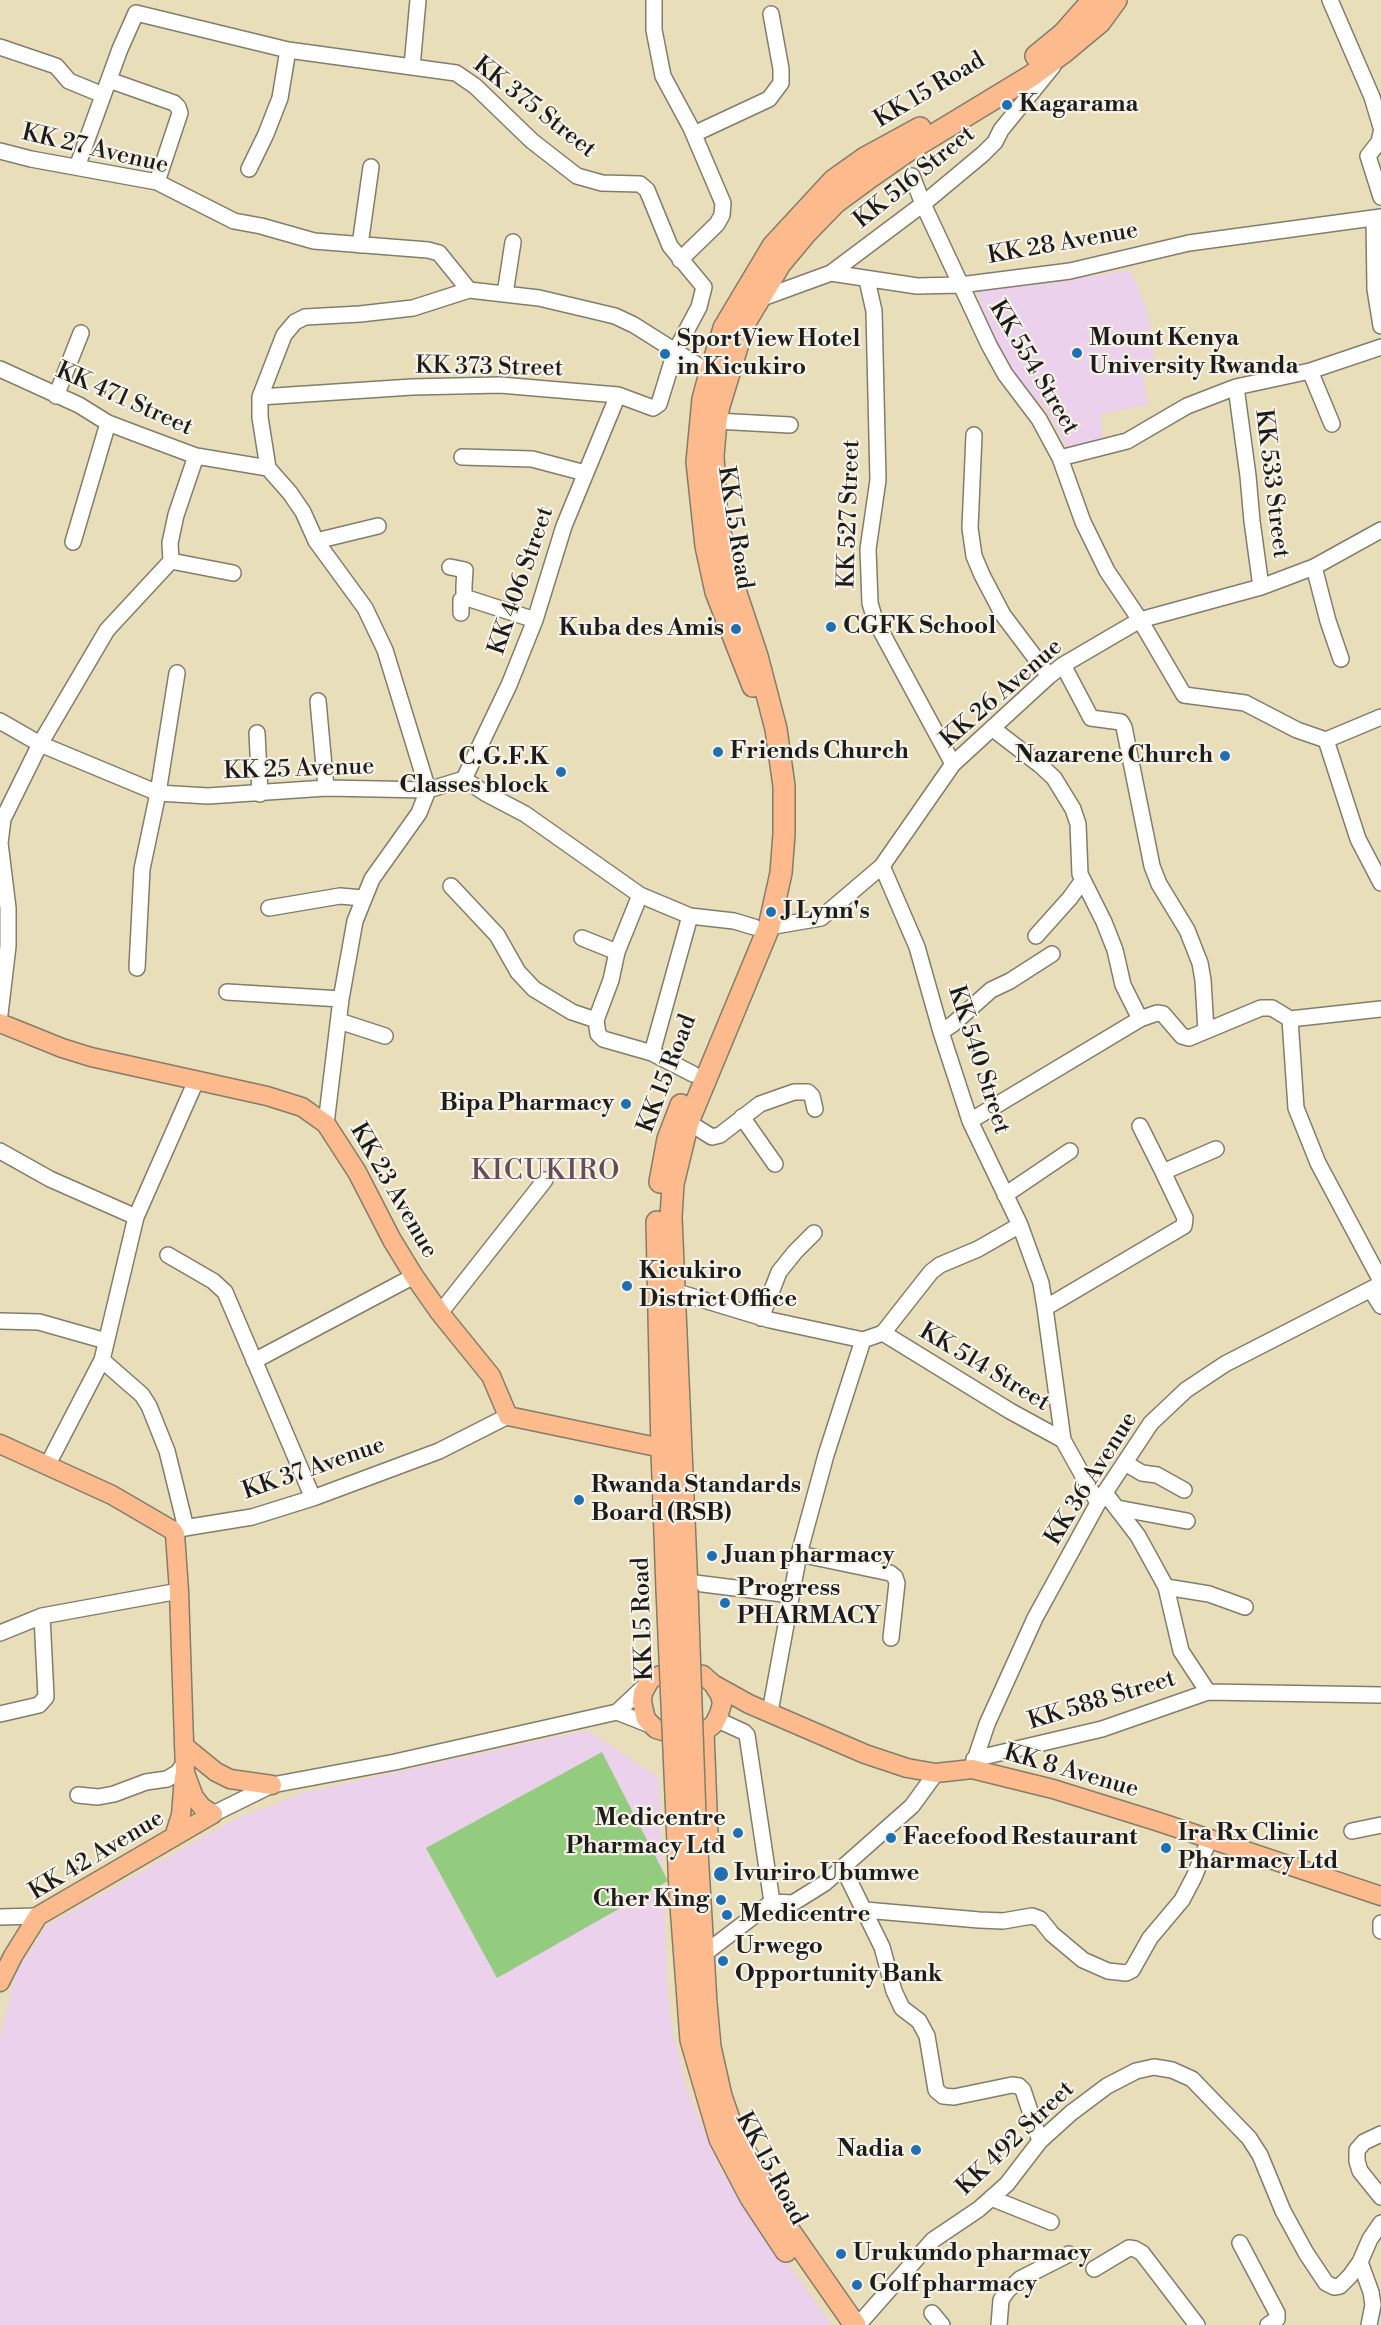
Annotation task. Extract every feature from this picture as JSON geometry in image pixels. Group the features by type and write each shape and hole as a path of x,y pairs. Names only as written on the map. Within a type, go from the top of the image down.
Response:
{"highway":[{"name":"KK 15 Road","path":"669,1395 674,1291 671,1204 673,1184 688,1122 781,873 784,834 784,786 776,729 767,692 724,557 716,506 713,456 724,328 773,246 834,180 865,158 917,130 1035,56 1064,33 1093,0"},
{"name":"KK 15 Road","path":"838,2325 764,2219 720,2139 691,2040 685,1975 686,1818 683,1587 669,1395 657,1291 659,1187 668,1139 693,1074 735,978 761,927 774,834 772,773 766,732 757,697 716,592 706,546 698,462 703,399 719,375 757,300 780,264 836,202 909,150 1031,76 1100,22 1116,0"},
{"path":"656,1677 650,1422 669,1395"},
{"path":"683,1587 705,1679"},
{"path":"704,1954 710,1913 712,1726"},
{"path":"657,1729 674,1940 685,1975"},
{"name":"KK 15 Road","path":"686,1818 704,1954 710,2047 721,2096 732,2128 786,2226 856,2325"}],"main road":[{"name":"KK 23 Avenue","path":"0,1023 91,1057 267,1096 302,1107 326,1124 357,1172 392,1240 414,1276 440,1313 491,1376 508,1416"},
{"path":"508,1416 652,1446"},
{"path":"2,1449 112,1495 179,1529 176,1539 184,1761 181,1815 174,1837"},
{"path":"712,1726 722,1704 720,1695 705,1679 682,1670 656,1677 643,1693 642,1702 646,1719 657,1729 692,1735 712,1726 749,1704"},
{"name":"KK 8 Avenue","path":"705,1679 749,1704 865,1754 907,1768 936,1773 973,1764 1156,1821 1381,1896"},
{"path":"184,1761 230,1779 272,1785"},
{"path":"184,1761 194,1797 202,1807 213,1814"},
{"path":"184,1761 203,1787 213,1814"},
{"name":"KK 42 Avenue","path":"0,1982 38,1916 213,1814"}],"street":[{"path":"412,68 418,0"},
{"path":"654,0 654,30 663,76 694,135 723,203 717,224 680,260"},
{"path":"1330,0 1372,97 1381,127"},
{"name":"KK 375 Street","path":"110,80 134,15 138,13 288,50 456,73 475,86 532,141 577,176 602,183 640,184 647,190 670,246 704,287 699,307 675,352"},
{"path":"694,135 769,99 781,83 781,69 771,14"},
{"path":"0,47 56,66 69,81 103,95"},
{"path":"249,169 280,98 288,50"},
{"name":"KK 516 Street","path":"831,273 923,204 995,142 1001,130 1064,52"},
{"path":"77,167 110,80 174,103 178,107 180,113 157,182"},
{"path":"1381,133 1379,142 1368,156 1381,197"},
{"name":"KK 27 Avenue","path":"0,151 157,182 234,221 261,226 314,242 428,250 439,253 469,290"},
{"path":"360,245 371,167"},
{"name":"KK 554 Street","path":"912,176 960,285 1005,374 1039,419 1060,458 1127,441 1186,406 1236,387 1310,371 1381,347"},
{"path":"1377,218 1375,289 1381,326"},
{"name":"KK 28 Avenue","path":"831,273 918,286 960,285 1070,271 1189,243 1377,218"},
{"path":"505,294 513,242"},
{"path":"757,300 831,273"},
{"name":"KK 527 Street","path":"867,280 874,311 878,480 868,549 870,603 875,620 953,764"},
{"path":"326,1124 341,999 351,942 363,898 372,879 419,813 428,790 385,650 365,608 316,541 303,512 290,493 268,468 260,417 260,397 284,335 295,322 305,317 413,308 469,290 539,298 615,316 719,375"},
{"path":"56,396 81,333"},
{"name":"KK 373 Street","path":"260,397 412,387 500,385 618,395 653,408 658,404 675,352"},
{"name":"KK 471 Street","path":"0,369 79,405 108,423 196,456 268,468"},
{"path":"1310,371 1332,424"},
{"name":"KK 533 Street","path":"1236,387 1261,587"},
{"name":"KK 406 Street","path":"464,779 509,685 536,621 564,526 618,395"},
{"path":"716,421 790,425"},
{"path":"73,542 108,423"},
{"path":"974,435 970,528 974,555 1003,615 1049,676"},
{"path":"0,1014 8,946 8,908 2,877 0,843 3,819 40,744 107,630 171,561 170,543 176,515 196,456"},
{"path":"462,457 532,459 585,473"},
{"path":"1060,458 1083,522 1107,571 1140,620 1184,695 1245,703 1297,730 1326,740 1381,717"},
{"path":"316,541 378,526"},
{"name":"KK 26 Avenue","path":"761,927 821,918 882,866 953,764 1063,665 1140,620 1261,587 1314,567 1380,533"},
{"path":"171,561 233,573"},
{"path":"450,567 465,570 466,597"},
{"path":"1314,567 1341,660"},
{"path":"466,597 536,621"},
{"path":"461,613 461,600 466,597"},
{"path":"1063,665 1091,718 1121,722 1124,727 1152,866 1159,884 1187,930 1200,963 1206,1031"},
{"path":"137,968 142,869 158,793 177,674"},
{"path":"318,701 326,788"},
{"name":"KK 25 Avenue","path":"0,721 40,744 158,793 208,796 326,788 428,790 464,779"},
{"path":"992,728 1054,778 1073,809 1078,824 1078,859 1083,880 1104,922 1115,950 1123,985 1140,1019"},
{"path":"256,733 260,794"},
{"path":"1326,740 1358,839 1381,883"},
{"path":"464,779 525,814 640,895 690,916 761,927"},
{"name":"KK 540 Street","path":"882,866 916,947 940,1032 970,1121 1020,1225 1041,1283 1064,1440"},
{"path":"1036,936 1083,880"},
{"path":"451,886 496,935 518,972 534,989 597,1027 603,1039 652,1053 693,1074"},
{"path":"597,1027 618,952 640,895"},
{"path":"269,908 340,896 363,898"},
{"path":"652,1053 690,916"},
{"path":"582,938 618,952"},
{"path":"940,1032 953,1024 991,990 1010,981 1052,954"},
{"path":"227,992 341,999"},
{"path":"970,1121 1140,1019 1157,1013 1163,1014 1182,1036 1189,1038 1261,1008 1272,1008 1290,1019 1380,1014"},
{"path":"1290,1019 1296,1108 1318,1163 1378,1285 1381,1306"},
{"path":"339,1021 385,1036"},
{"path":"47,1466 102,1360 136,1217 196,1081"},
{"path":"688,1122 712,1137 720,1136 760,1104 794,1092 808,1092 812,1096 815,1108"},
{"path":"741,1117 775,1164"},
{"path":"1045,1308 1184,1226 1185,1218 1140,1126"},
{"path":"1163,1172 1216,1149"},
{"path":"0,1151 51,1179 136,1217"},
{"path":"1005,1195 1070,1151"},
{"path":"440,1313 545,1180"},
{"path":"674,1291 761,1318 863,1340 883,1334 931,1272 940,1265 978,1249 1020,1225"},
{"path":"761,1318 779,1272 814,1233"},
{"path":"168,1255 213,1281 225,1292 313,1498"},
{"path":"254,1361 414,1276"},
{"name":"KK 36 Avenue","path":"973,1764 987,1724 1035,1618 1102,1498 1151,1423 1186,1390 1225,1364 1378,1285"},
{"path":"0,1321 39,1322 106,1341"},
{"name":"KK 514 Street","path":"883,1334 1010,1411 1064,1440"},
{"path":"770,1712 799,1554 826,1455 863,1340"},
{"path":"102,1360 142,1395 149,1406 167,1451 179,1529"},
{"name":"KK 37 Avenue","path":"179,1529 252,1517 313,1498 439,1451 508,1416"},
{"path":"1064,1440 1102,1498 1117,1508 1138,1536 1166,1587 1181,1651 1208,1692 1381,1695"},
{"path":"1125,1463 1142,1473 1157,1475 1184,1490"},
{"path":"1117,1508 1187,1521"},
{"path":"799,1554 890,1573 895,1576 897,1582 891,1638"},
{"path":"683,1587 791,1595"},
{"path":"1166,1587 1209,1594 1245,1607"},
{"path":"0,1633 42,1616 179,1591"},
{"path":"0,1714 39,1705 46,1697 42,1616"},
{"path":"213,1814 272,1785 395,1762 617,1712 656,1677"},
{"name":"KK 588 Street","path":"973,1764 1102,1729 1208,1692"},
{"path":"617,1712 657,1729"},
{"path":"712,1726 744,1732 747,1735 772,1902"},
{"path":"78,1795 98,1797 114,1794 146,1782 167,1779 177,1773 184,1761"},
{"path":"704,1954 772,1902 793,1903 809,1894 843,1868 912,1806 936,1773"},
{"path":"1352,1831 1381,1825"},
{"path":"865,1910 1003,1921 1032,1916 1040,1919 1052,1934 1083,1959 1108,1971 1126,1973 1132,1970 1150,1938 1182,1900 1209,1840"},
{"path":"843,1868 882,1947 894,1990 903,2008 919,2021 927,2036 936,2090 943,2096 954,2097 1012,2085 1019,2086 1023,2090 1040,2141"},
{"path":"0,1917 38,1916"},
{"path":"1381,1923 1381,1931"},
{"name":"KK 492 Street","path":"856,2325 933,2240 992,2198 1007,2184 1040,2141 1071,2113 1107,2086 1136,2071 1154,2067 1172,2070 1192,2079 1249,2138 1260,2155 1283,2211 1326,2283 1334,2287 1340,2286 1360,2262 1381,2223"},
{"path":"1381,2134 1364,2142 1357,2150 1359,2171 1381,2197"},
{"path":"992,2198 1051,2222"},
{"path":"1240,2243 1277,2313 1275,2322 1268,2325"},
{"path":"1094,2269 1129,2248 1135,2248 1142,2253 1197,2325"},
{"path":"999,2325 1001,2300 1007,2291 1020,2279 1069,2254"},
{"path":"1360,2262 1371,2292 1373,2305 1369,2325"}],"shaded area":[{"name":"Mount Kenya University Rwanda","path":"1130,270 1147,309 1156,369 1143,374 1148,405 1101,414 1103,443 1069,450 1041,402 1034,401 1016,379 989,332 977,291 1051,283"},
{"path":"588,1730 659,1778 668,1997 673,2032 686,2087 721,2171 832,2325 0,2325 0,2037 16,1973 47,1925 237,1818 306,1792"}],"green space":[{"path":"602,1752 668,1881 497,1978 426,1848"}],"place":[{"name":"Kagarama","path":"1007,105"},
{"name":"Mount Kenya University Rwanda","path":"1077,353"},
{"name":"SportView Hotel in Kicukiro","path":"665,354"},
{"name":"CGFK School","path":"831,627"},
{"name":"Kuba des Amis","path":"736,629"},
{"name":"Friends Church","path":"718,752"},
{"name":"Nazarene Church","path":"1225,756"},
{"name":"C.G.F.K Classes block","path":"561,772"},
{"name":"J Lynn's","path":"771,912"},
{"name":"Bipa Pharmacy","path":"626,1104"},
{"name":"Kicukiro District Office","path":"627,1286"},
{"name":"Rwanda Standards Board (RSB)","path":"579,1500"},
{"name":"Juan pharmacy","path":"712,1556"},
{"name":"Progress PHARMACY","path":"725,1603"},
{"name":"Medicentre Pharmacy Ltd","path":"738,1833"},
{"name":"Facefood Restaurant","path":"891,1838"},
{"name":"Ira Rx Clinic Pharmacy Ltd","path":"1166,1848"},
{"name":"Ivuriro Ubumwe","path":"721,1874"},
{"name":"Cher King","path":"721,1900"},
{"name":"Medicentre","path":"727,1915"},
{"name":"Urwego Opportunity Bank","path":"723,1961"},
{"name":"Nadia","path":"916,2150"},
{"name":"Urukundo pharmacy","path":"841,2254"},
{"name":"Golf pharmacy","path":"857,2285"}],"district":[{"name":"KICUKIRO","path":"546,1173"}]}
